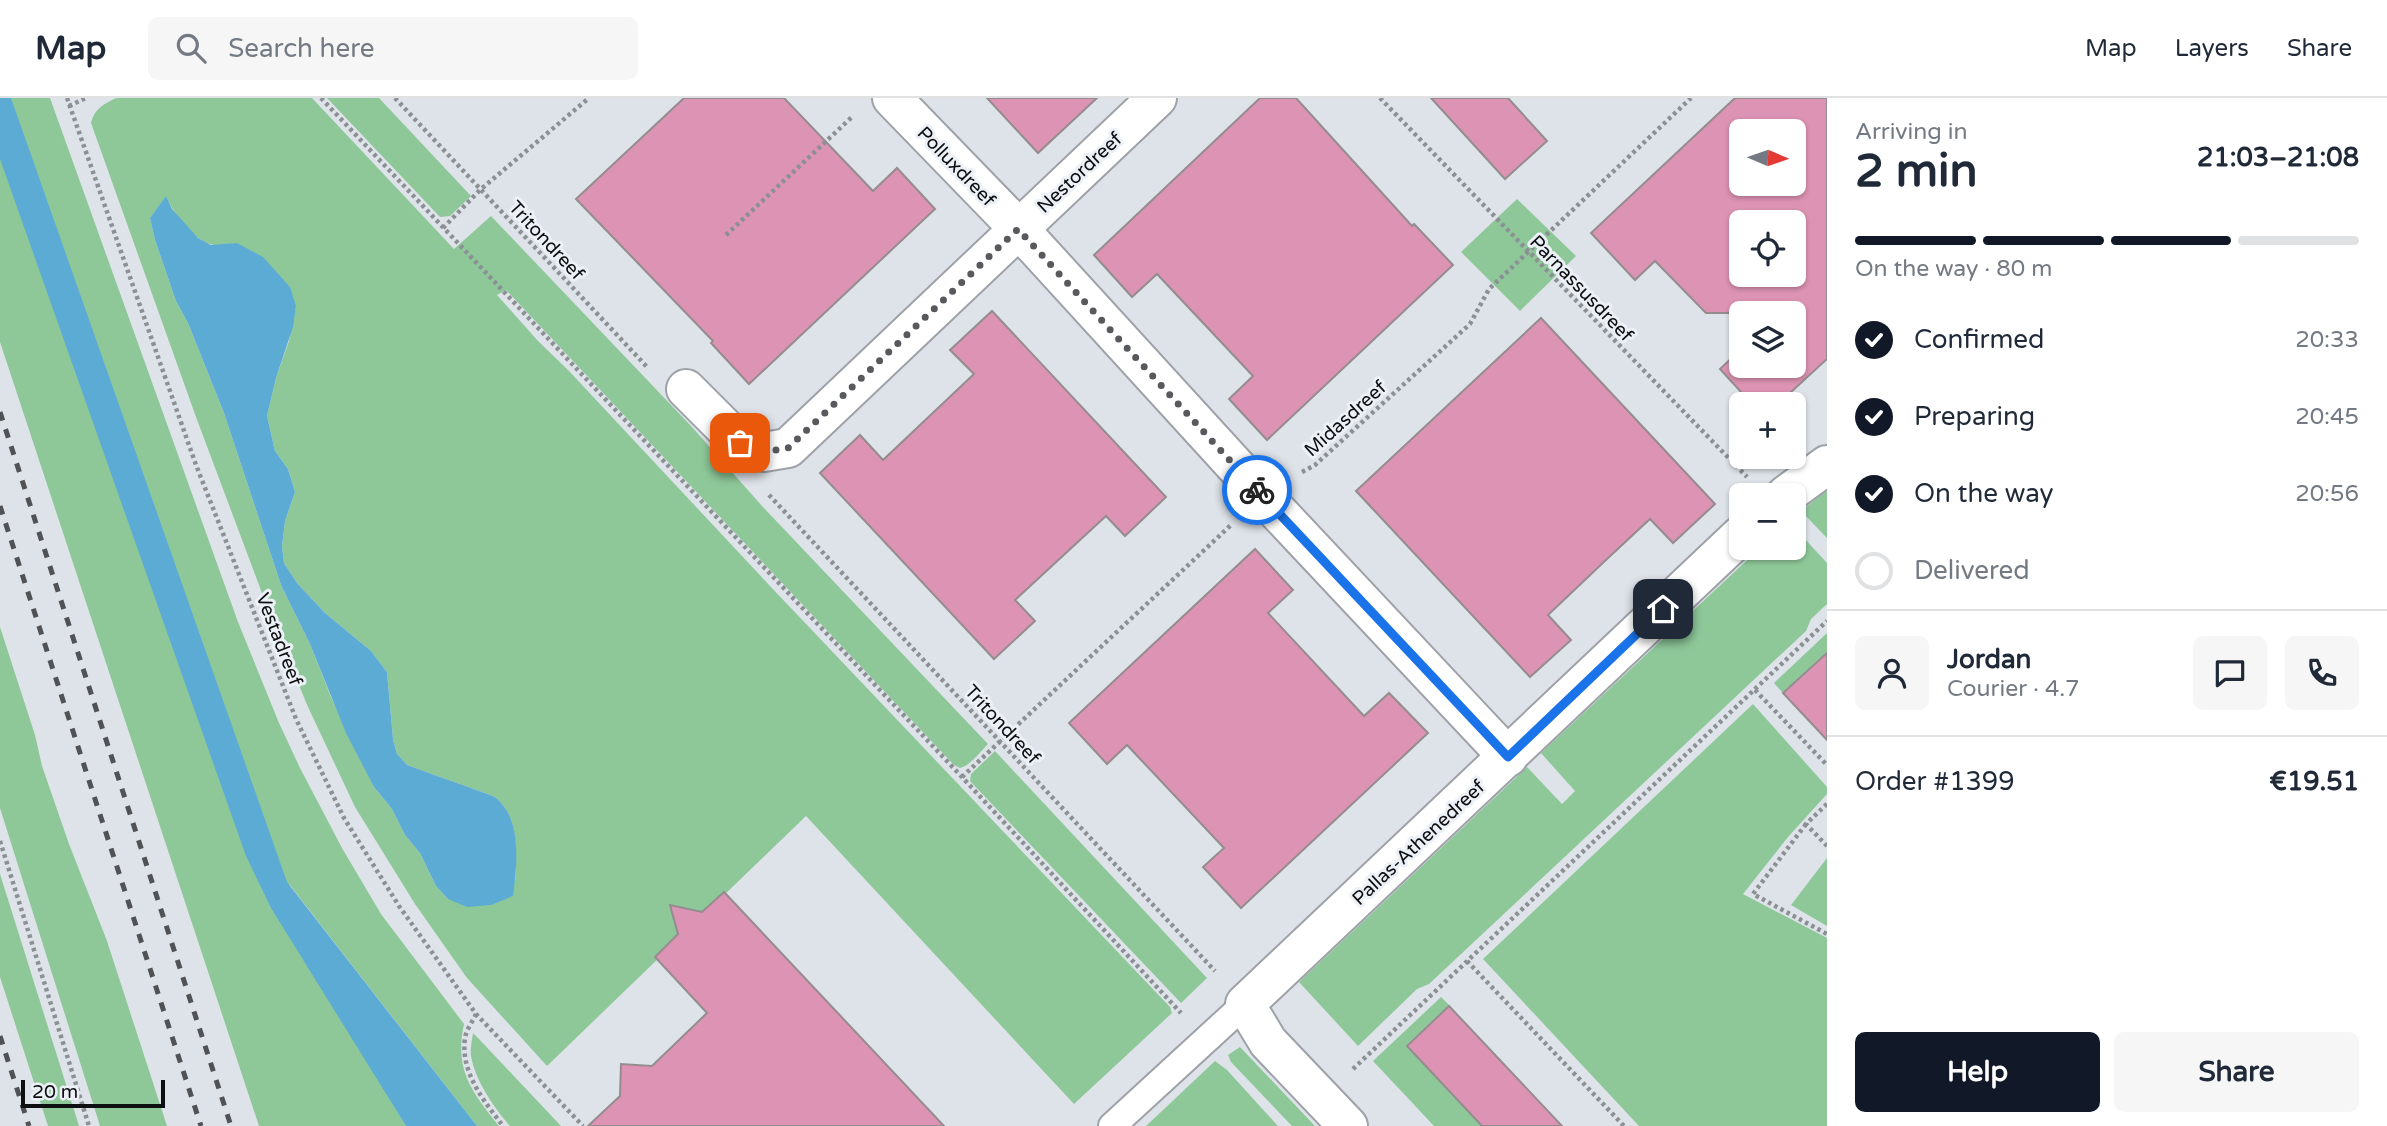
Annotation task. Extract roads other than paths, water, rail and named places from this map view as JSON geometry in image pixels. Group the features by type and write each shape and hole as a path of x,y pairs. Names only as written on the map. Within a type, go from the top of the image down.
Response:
{"street":[{"name":"Nestordreef","path":"686,388 740,443 764,452 788,448 1157,98"},
{"name":"Polluxdreef","path":"877,103 1018,229 1508,757"},
{"path":"1787,483 1827,466"},
{"name":"Pallas-Athenedreef","path":"1245,1004 1729,546"},
{"path":"1245,1004 1268,1042 1348,1126"}],"lane":[{"path":"1112,1126 1245,1004"}],"water":[{"path":"0,98 11,98 287,882 477,1126 406,1126 271,908 246,856 0,159"},
{"path":"166,196 172,209 198,238 211,245 237,243 263,257 290,287 296,306 293,327 267,416 275,451 288,469 295,492 285,521 282,546 284,563 297,583 325,613 371,651 387,672 393,739 397,754 407,765 493,796 503,805 514,828 516,842 513,896 491,905 467,907 448,899 436,886 420,853 405,835 392,809 374,787 346,733 310,644 281,585 224,413 188,323 176,301 155,240 150,218"}],"railway":[{"path":"0,412 231,1126"},
{"path":"0,506 201,1126"},
{"path":"0,1036 29,1126"}]}
